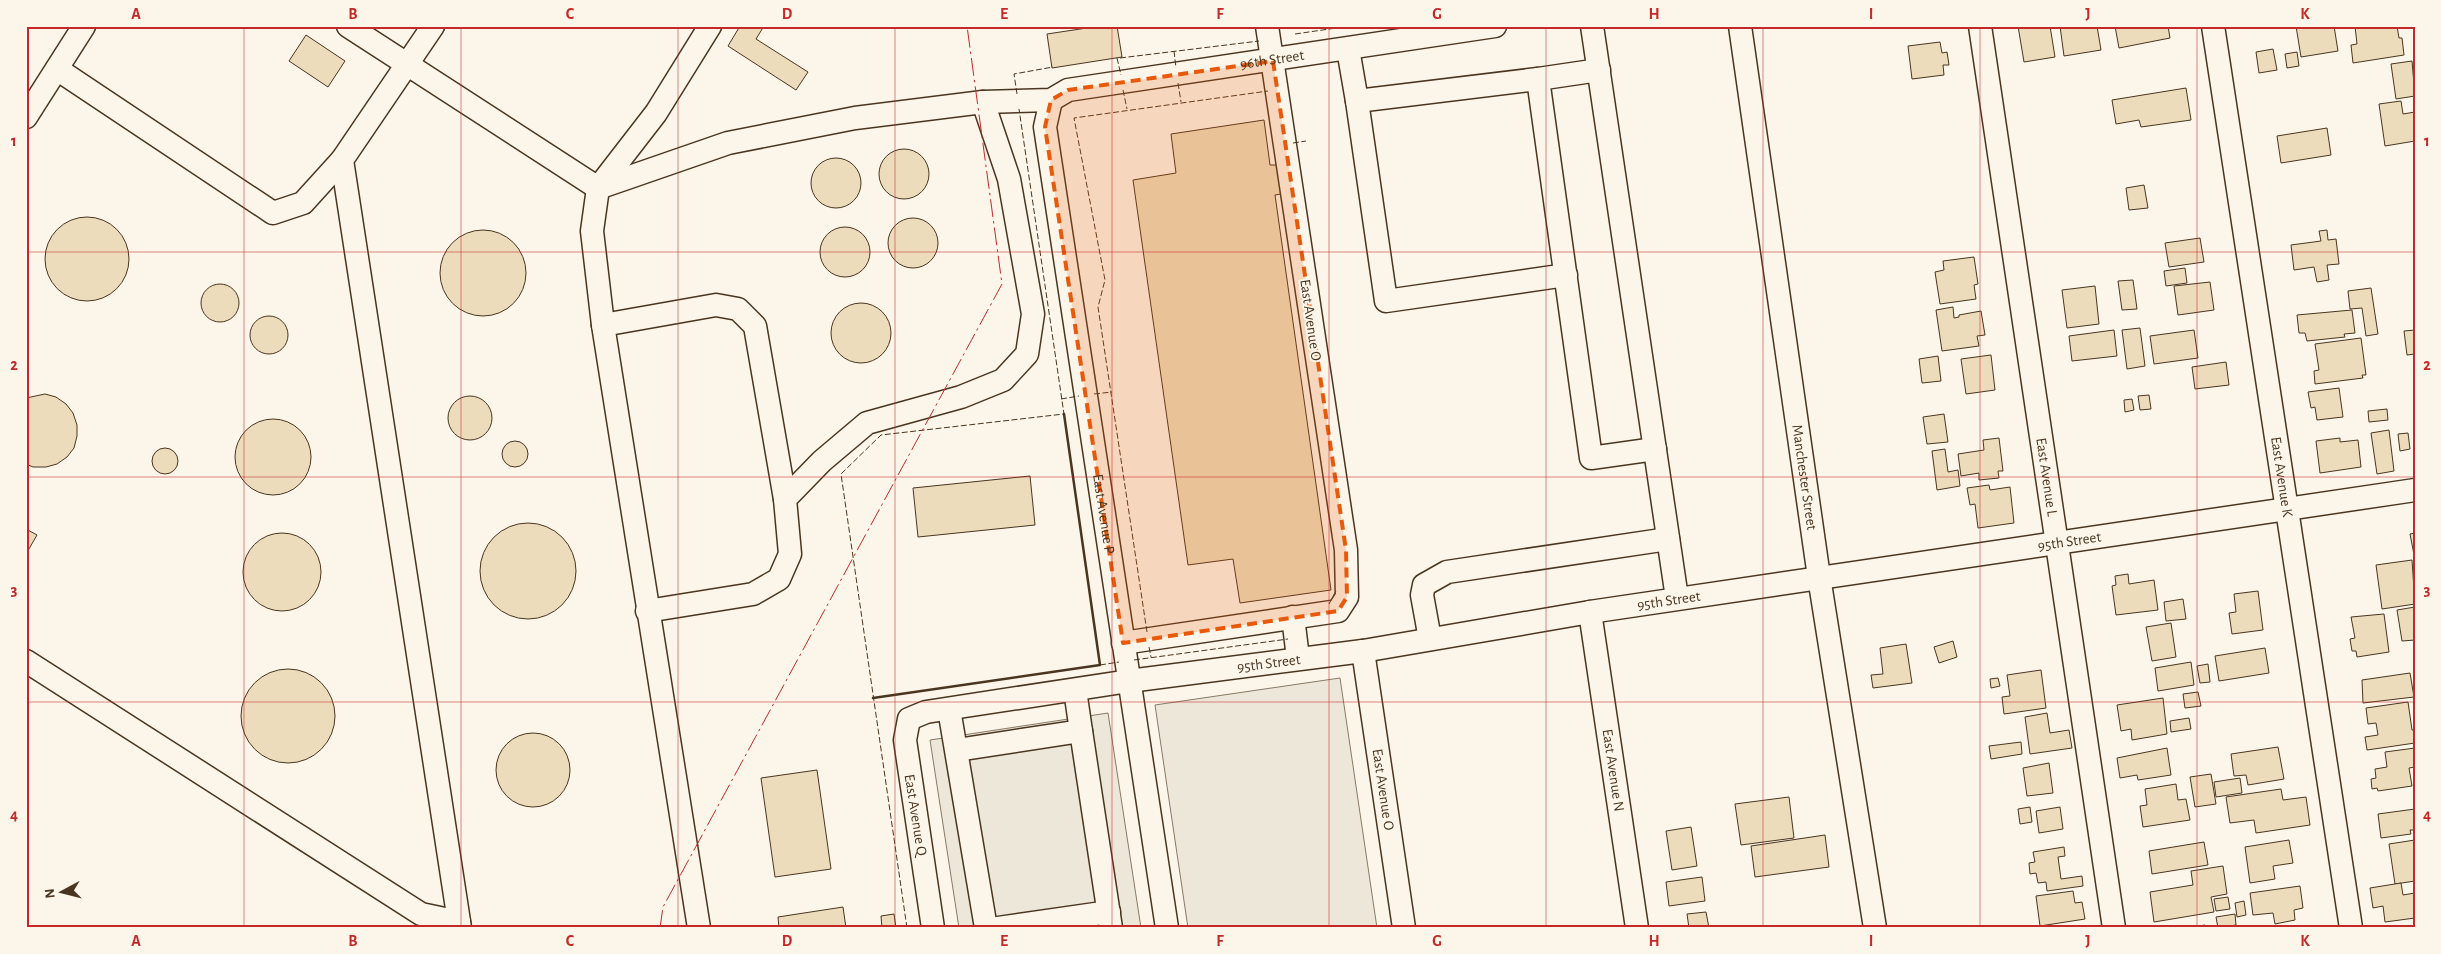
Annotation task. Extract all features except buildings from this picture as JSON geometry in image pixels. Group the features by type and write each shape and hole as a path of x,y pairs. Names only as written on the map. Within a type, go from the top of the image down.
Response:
{"street":[{"path":"26,116 84,26"},
{"path":"348,26 598,188"},
{"path":"57,69 273,213 303,203 342,160 433,26"},
{"path":"699,928 647,611 603,325 592,231 598,188 656,113 710,26"},
{"name":"East Avenue O","path":"1267,26 1346,550 1347,597 1338,611 1294,617"},
{"name":"96th Street","path":"1051,100 1068,90 1273,61 1495,26"},
{"path":"1592,26 1677,598"},
{"name":"Manchester Street","path":"1740,26 1819,577 1875,928"},
{"name":"East Avenue L","path":"1980,26 2114,928"},
{"name":"East Avenue K","path":"2213,26 2351,928"},
{"path":"1348,49 1386,301 1566,275"},
{"path":"1357,101 1599,70"},
{"path":"1538,79 1591,458 1655,449"},
{"path":"598,188 728,143 855,118 983,102 1051,100"},
{"name":"East Avenue P","path":"1051,100 1045,127 1167,928"},
{"path":"785,499 822,460 867,422 962,397 1003,380 1027,354 1033,314 1009,179 983,102"},
{"path":"26,661 421,914 459,925 342,160"},
{"path":"603,325 716,305 738,309 755,326 785,499 790,554 779,579 753,594 647,611"},
{"name":"95th Street","path":"924,713 1129,681 1363,651 1677,598 2056,541 2415,490"},
{"path":"1430,639 1422,595 1424,585 1447,572 1668,539"},
{"name":"East Avenue N","path":"1590,612 1637,928"},
{"path":"1123,643 1294,617 1298,658"},
{"name":"East Avenue O","path":"1363,651 1404,928"},
{"path":"998,928 1110,920 1075,690"},
{"path":"949,709 986,928"},
{"name":"East Avenue Q","path":"924,713 909,719 904,740 933,928"},
{"path":"957,750 1081,731"}],"highlighted area":[{"path":"1273,61 1346,550 1347,597 1338,611 1123,643 1045,127 1051,100 1068,90"}],"shaded area":[{"path":"1340,678 1377,928 1188,928 1155,705"},
{"path":"1108,713 1141,928 959,928 930,740"}],"fence":[{"path":"1295,34 1350,26"},
{"path":"1120,58 1259,41"},
{"path":"1174,51 1176,68"},
{"path":"1117,58 1121,75"},
{"path":"1017,94 1014,74 1053,67"},
{"path":"1178,83 1181,102"},
{"path":"1123,90 1127,109"},
{"path":"1147,632 1098,307 1105,280 1074,118 1268,91"},
{"path":"907,928 841,474 881,435 1064,414 1019,109"},
{"path":"1293,143 1306,141"},
{"path":"1094,394 1112,392"},
{"path":"1061,399 1079,396"},
{"path":"1329,604 1337,589"},
{"path":"1134,660 1288,639"},
{"path":"1149,647 1151,657"},
{"path":"1100,665 1119,662"}],"wall":[{"path":"873,698 1100,665 1064,414"}],"power":[{"path":"660,928 663,907 1002,284 967,26"}]}
